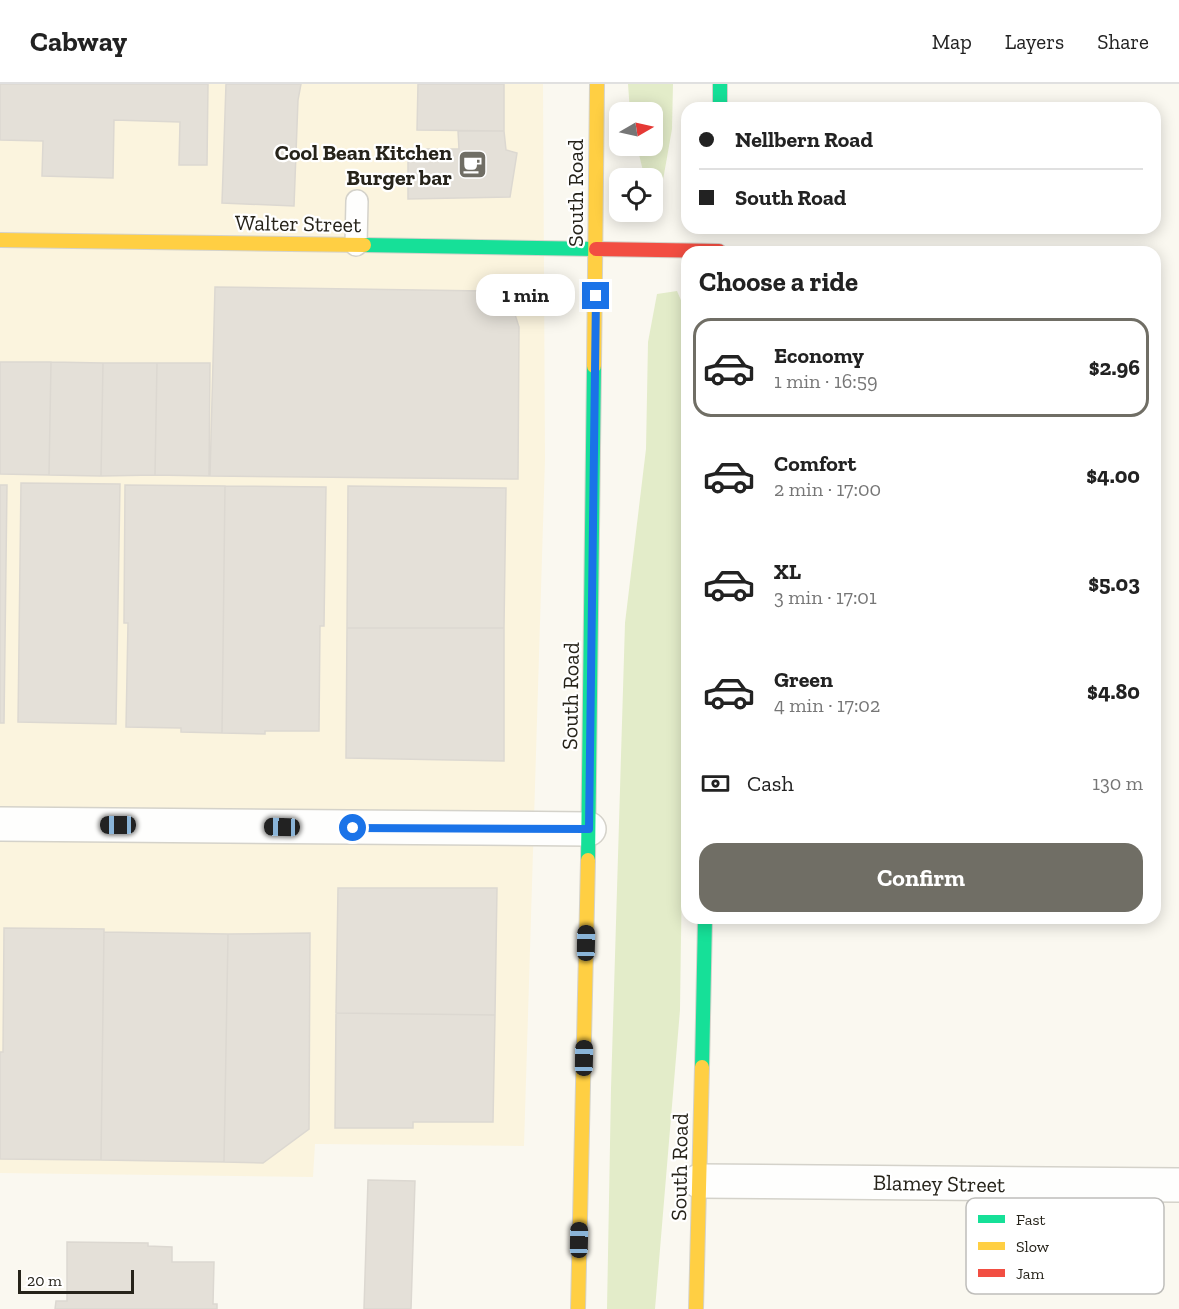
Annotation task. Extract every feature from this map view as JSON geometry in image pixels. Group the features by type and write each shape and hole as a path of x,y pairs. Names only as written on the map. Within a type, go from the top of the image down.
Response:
{"main road":[{"name":"South Road","path":"578,1309 589,829 597,84"},
{"path":"720,84 720,102"},
{"name":"Walter Street","path":"0,240 681,248"},
{"name":"South Road","path":"696,1309 705,924"}],"street":[{"path":"0,824 589,829"},
{"name":"Blamey Street","path":"699,1181 1179,1185"}],"lane":[{"path":"356,245 357,201"}],"shaded area":[{"path":"0,84 543,84 545,459 524,1146 315,1144 313,1177 0,1173"}],"green space":[{"path":"628,84 673,84 672,129 663,180 663,168 642,168 639,156 663,156 663,102 629,102"},
{"path":"677,291 681,300 680,1010 655,1309 607,1309 625,623 646,449 648,342 657,294"}],"building":[{"path":"0,84 208,84 207,165 179,165 180,122 114,120 113,178 42,176 43,141 0,140"},
{"path":"226,84 301,84 298,100 294,206 222,203"},
{"path":"418,84 504,84 504,131 417,130"},
{"path":"458,131 504,131 506,150 517,153 510,197 408,199 408,149 459,149"},
{"path":"215,287 485,291 504,298 512,305 519,327 518,479 210,476"},
{"path":"0,362 51,362 49,475 0,474"},
{"path":"51,362 103,363 101,476 49,475"},
{"path":"103,363 157,363 155,475 101,476"},
{"path":"157,363 210,363 209,476 155,475"},
{"path":"21,483 120,484 116,724 18,722"},
{"path":"0,485 7,485 4,723 0,723"},
{"path":"125,485 225,486 222,733 181,732 181,728 126,727 128,623 124,623"},
{"path":"225,486 326,487 324,626 320,626 319,731 265,731 265,734 222,733"},
{"path":"348,486 506,488 504,628 347,628"},
{"path":"347,628 504,628 504,761 346,758"},
{"path":"338,888 497,888 495,1015 336,1013"},
{"path":"4,928 104,929 101,1160 0,1159 0,1052 3,1052"},
{"path":"104,932 228,934 224,1162 101,1160"},
{"path":"310,933 309,1129 263,1163 224,1162 228,934"},
{"path":"336,1013 495,1015 493,1122 413,1122 413,1128 335,1128"},
{"path":"368,1180 415,1181 411,1309 364,1309"},
{"path":"67,1242 148,1243 148,1246 172,1247 172,1262 214,1262 213,1304 217,1304 217,1309 55,1309 56,1301 67,1301"}],"traffic: fast":[{"path":"720,84 720,102"},
{"path":"364,245 596,249"},
{"path":"588,860 594,366"},
{"path":"702,1067 705,924"}],"traffic: slow":[{"path":"594,366 597,84"},
{"path":"0,240 364,245"},
{"path":"578,1309 588,860"},
{"path":"696,1309 702,1067"}],"traffic: jam":[{"path":"596,249 681,250"}],"place":[{"name":"Cool Bean Kitchen Burger bar","path":"473,165"}],"route":[{"path":"353,828 589,829 596,296"}]}
